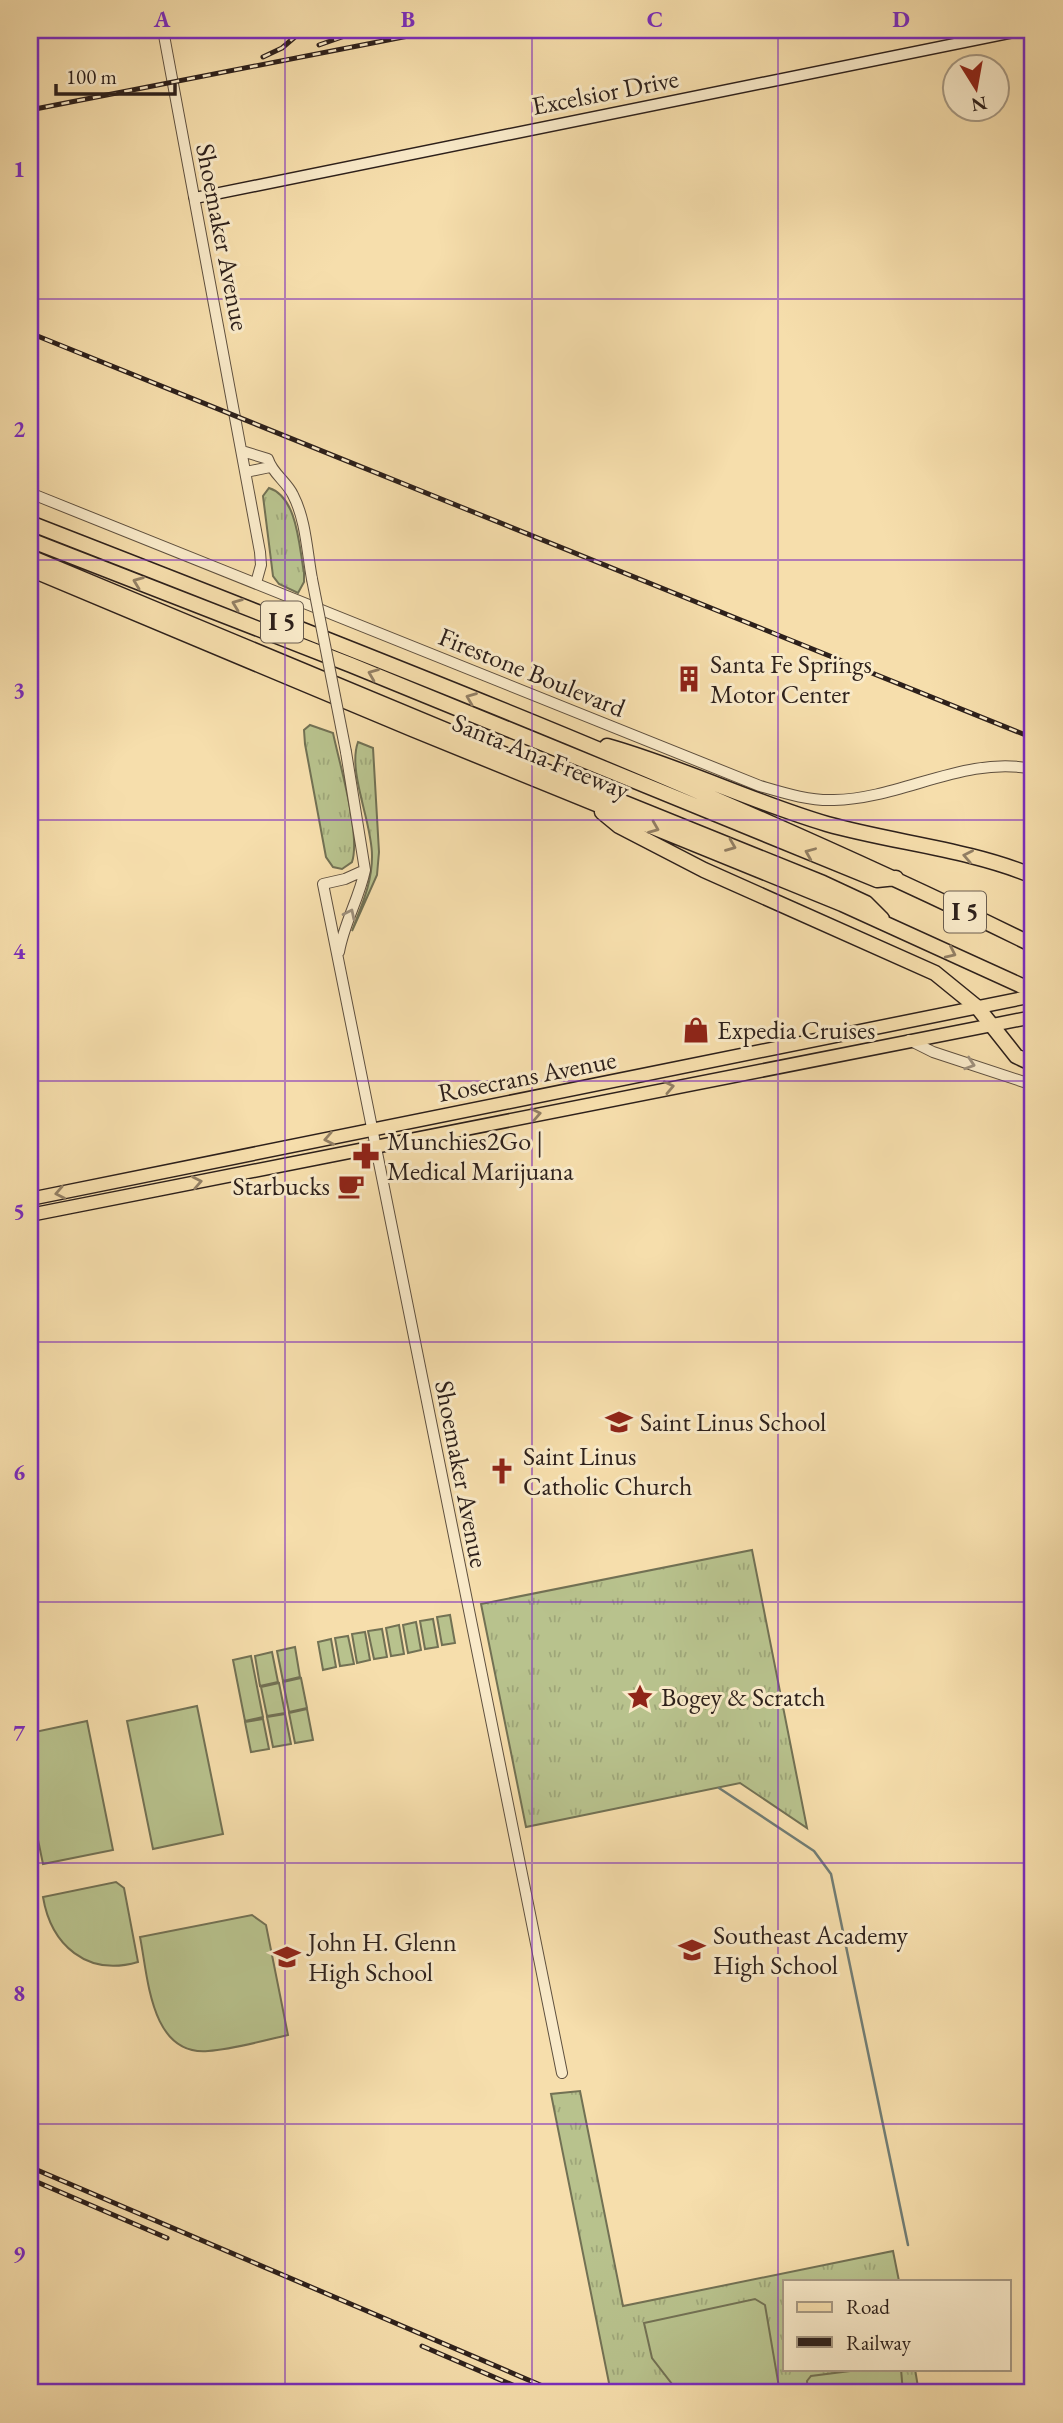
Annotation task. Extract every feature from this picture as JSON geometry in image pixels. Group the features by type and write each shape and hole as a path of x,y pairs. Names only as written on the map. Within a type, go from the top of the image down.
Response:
{"highway":[{"name":"Santa Ana Freeway","path":"30,523 333,641 814,839 1033,945"},
{"path":"30,540 338,660 877,880 898,878"},
{"path":"30,557 496,751 823,883 866,903 888,925"},
{"name":"Santa Ana Freeway","path":"30,569 888,925 1029,991"},
{"path":"534,724 627,751 766,806 852,831 984,860 1033,876"},
{"path":"590,802 619,826 704,870 935,973 978,1008 1016,1056 1033,1064"}],"main road":[{"name":"Excelsior Drive","path":"195,198 1024,30"},
{"name":"Rosecrans Avenue","path":"30,1199 978,1008 1029,991"},
{"name":"Rosecrans Avenue","path":"30,1216 757,1069 1033,1017"},
{"path":"794,1045 798,1061"},
{"path":"753,1053 757,1069"},
{"path":"718,1060 721,1077"},
{"path":"254,1154 255,1170"}],"street":[{"name":"Shoemaker Avenue","path":"163,30 261,561 256,583"},
{"path":"242,452 268,459 270,467 285,481 296,500 346,752 365,870 361,888 344,926 338,960"},
{"path":"246,472 270,467"},
{"name":"Firestone Boulevard","path":"30,493 760,786 801,797 832,801 863,797 976,768 1008,765 1033,769"},
{"name":"Shoemaker Avenue","path":"365,870 352,877 323,884 562,2073"},
{"path":"909,1040 933,1052 1033,1085"}],"green space":[{"path":"269,488 279,493 286,502 296,524 304,572 304,582 298,593 279,584 273,576 263,496"},
{"path":"310,725 333,733 344,779 352,817 354,850 352,862 342,869 333,867 326,857 305,744 304,730"},
{"path":"358,742 373,748 379,852 377,875 352,931 372,867 369,829 356,768"},
{"path":"752,1550 807,1828 740,1783 526,1827 481,1604"},
{"path":"450,1615 455,1643 442,1645 437,1617"},
{"path":"433,1619 438,1647 425,1649 420,1621"},
{"path":"416,1622 421,1650 408,1653 403,1625"},
{"path":"399,1625 404,1654 391,1656 386,1628"},
{"path":"382,1629 387,1657 374,1659 368,1631"},
{"path":"365,1632 370,1660 357,1663 352,1634"},
{"path":"348,1636 354,1664 340,1666 335,1638"},
{"path":"331,1639 336,1667 323,1670 318,1642"},
{"path":"295,1647 300,1677 283,1681 277,1651"},
{"path":"272,1652 278,1682 260,1686 255,1656"},
{"path":"251,1656 263,1717 245,1721 233,1660"},
{"path":"301,1678 307,1708 289,1712 283,1682"},
{"path":"279,1683 285,1713 267,1716 261,1687"},
{"path":"197,1706 223,1834 153,1849 127,1721"},
{"path":"307,1709 313,1740 295,1743 289,1713"},
{"path":"285,1714 291,1744 273,1747 267,1717"},
{"path":"263,1719 269,1749 251,1752 245,1722"},
{"path":"87,1721 113,1850 43,1864 30,1801 30,1733"},
{"path":"116,1882 124,1888 138,1962 103,1965 88,1961 63,1943 47,1914 43,1897"},
{"path":"252,1915 266,1925 288,2035 208,2051 189,2049 174,2041 155,2010 140,1937"},
{"path":"580,2091 623,2306 893,2251 899,2280 783,2280 783,2370 915,2370 919,2393 611,2393 551,2094"},
{"path":"755,2299 765,2305 780,2393 679,2393 652,2358 644,2323"},
{"path":"858,2370 901,2370 903,2393 808,2393 807,2381 811,2376"}],"waterway":[{"path":"719,1788 814,1851 831,1874 908,2245"}],"railway":[{"path":"263,57 282,48 303,30"},
{"path":"319,45 362,30"},
{"path":"30,110 439,30"},
{"path":"30,333 1033,738"},
{"path":"30,2167 559,2393"},
{"path":"30,2179 167,2238"},
{"path":"422,2346 531,2393"}],"place":[{"name":"Santa Fe Springs Motor Center","path":"689,679"},
{"name":"Expedia Cruises","path":"696,1030"},
{"name":"Munchies2Go | Medical Marijuana","path":"366,1156"},
{"name":"Starbucks","path":"351,1186"},
{"name":"Saint Linus School","path":"619,1422"},
{"name":"Saint Linus Catholic Church","path":"502,1471"},
{"name":"Bogey & Scratch","path":"640,1697"},
{"name":"Southeast Academy High School","path":"692,1950"},
{"name":"John H. Glenn High School","path":"287,1957"}]}
